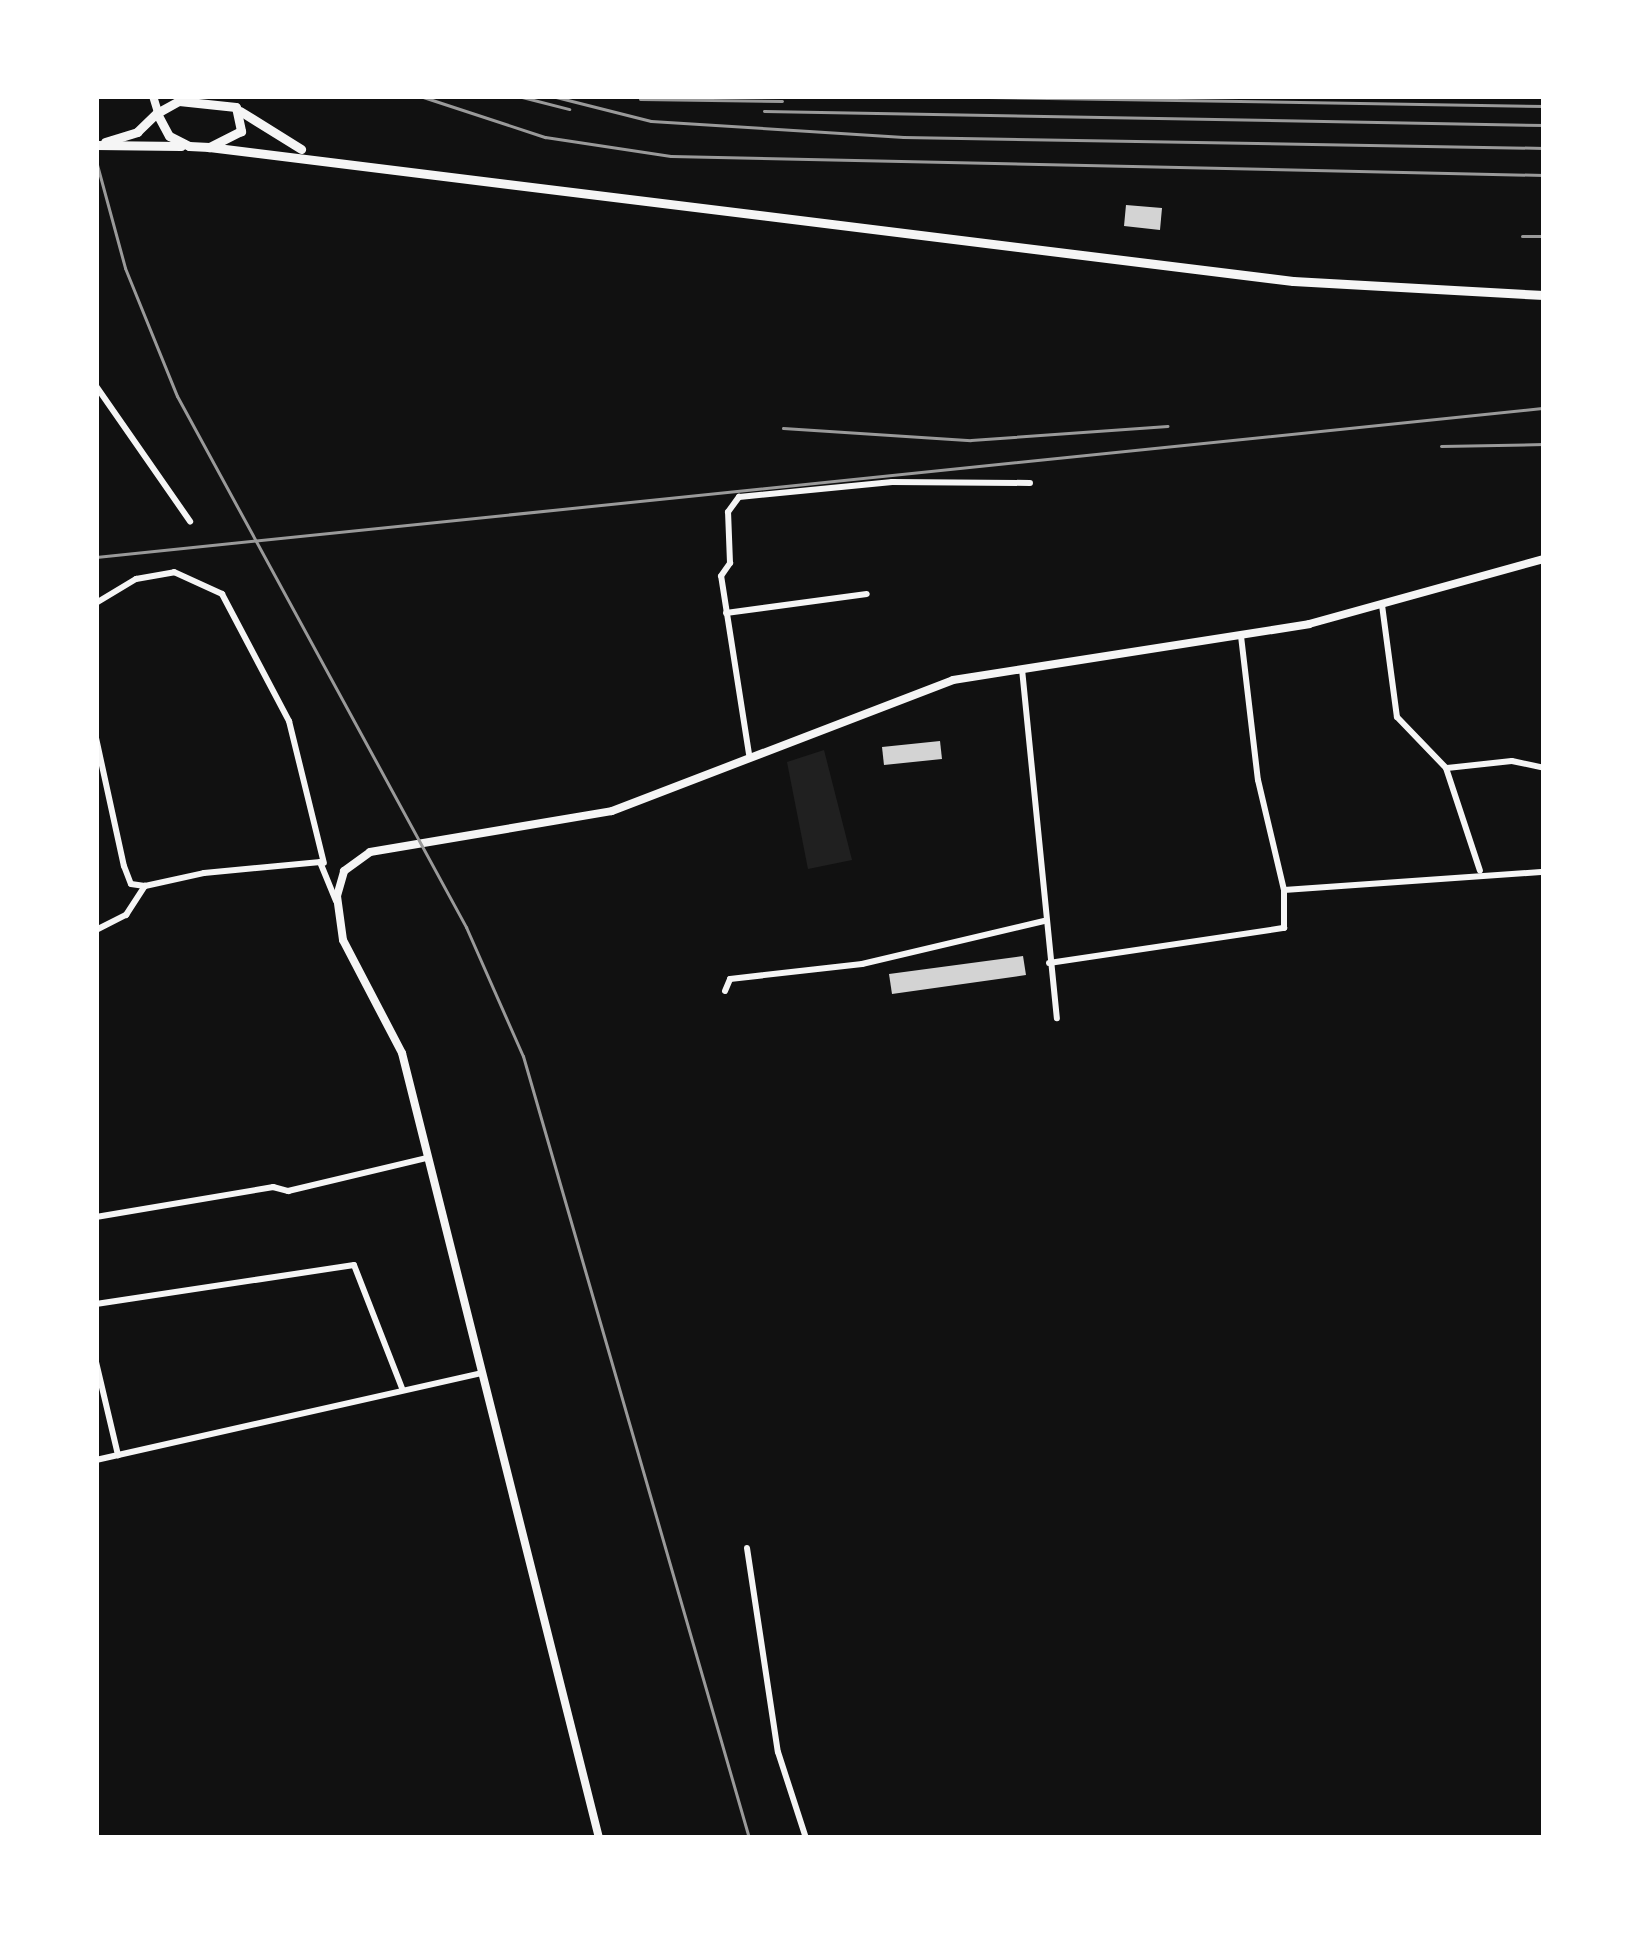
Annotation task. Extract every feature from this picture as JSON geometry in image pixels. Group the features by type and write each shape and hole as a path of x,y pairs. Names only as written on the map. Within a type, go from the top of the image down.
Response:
{"highway":[{"path":"96,145 137,133 158,113 194,98 236,107 272,138 341,158"},
{"path":"209,147 242,131 236,107"},
{"path":"158,113 169,136 189,146"},
{"path":"96,145 209,147 341,158 1293,281 1544,295"}],"street":[{"path":"153,96 158,113"},
{"path":"96,386 190,521"},
{"path":"749,754 726,613 728,512 739,497 892,482 1030,482"},
{"path":"337,907 344,872 370,852 613,811 893,698 1022,669 1241,636 1382,605 1544,559"},
{"path":"96,603 136,579 173,572 222,594 289,721 353,965 397,1034 598,1838"},
{"path":"726,613 867,594"},
{"path":"1382,605 1397,717 1446,768 1480,871"},
{"path":"1049,963 1284,928 1284,890 1258,780 1241,636"},
{"path":"1022,669 1057,1018"},
{"path":"96,738 130,884 145,886 324,863"},
{"path":"1446,768 1512,761 1544,768"},
{"path":"1284,890 1480,871 1544,872"},
{"path":"96,930 126,915 145,886"},
{"path":"725,992 730,979 862,964 1044,922"},
{"path":"96,1217 273,1187 288,1191 427,1158"},
{"path":"96,1304 354,1265 402,1388"},
{"path":"96,1362 118,1455"},
{"path":"96,1460 481,1373"},
{"path":"747,1548 778,1752 806,1838"}],"shaded area":[{"path":"824,750 852,860 808,869 787,762"}],"building":[{"path":"1126,205 1162,208 1160,230 1124,226"},
{"path":"940,741 942,759 884,765 882,747"},
{"path":"1023,956 1026,975 892,994 889,974"}],"railway":[{"path":"420,96 545,137 671,156 1544,175"},
{"path":"518,96 569,109"},
{"path":"552,96 651,121 903,137 1544,148"},
{"path":"929,96 1544,106"},
{"path":"640,99 782,101"},
{"path":"764,111 1544,125"},
{"path":"96,161 125,268 177,396 466,927 523,1056 749,1838"},
{"path":"1522,236 1544,236"},
{"path":"96,557 1544,408"},
{"path":"783,428 971,440 1168,426"},
{"path":"1441,446 1544,444"}]}
